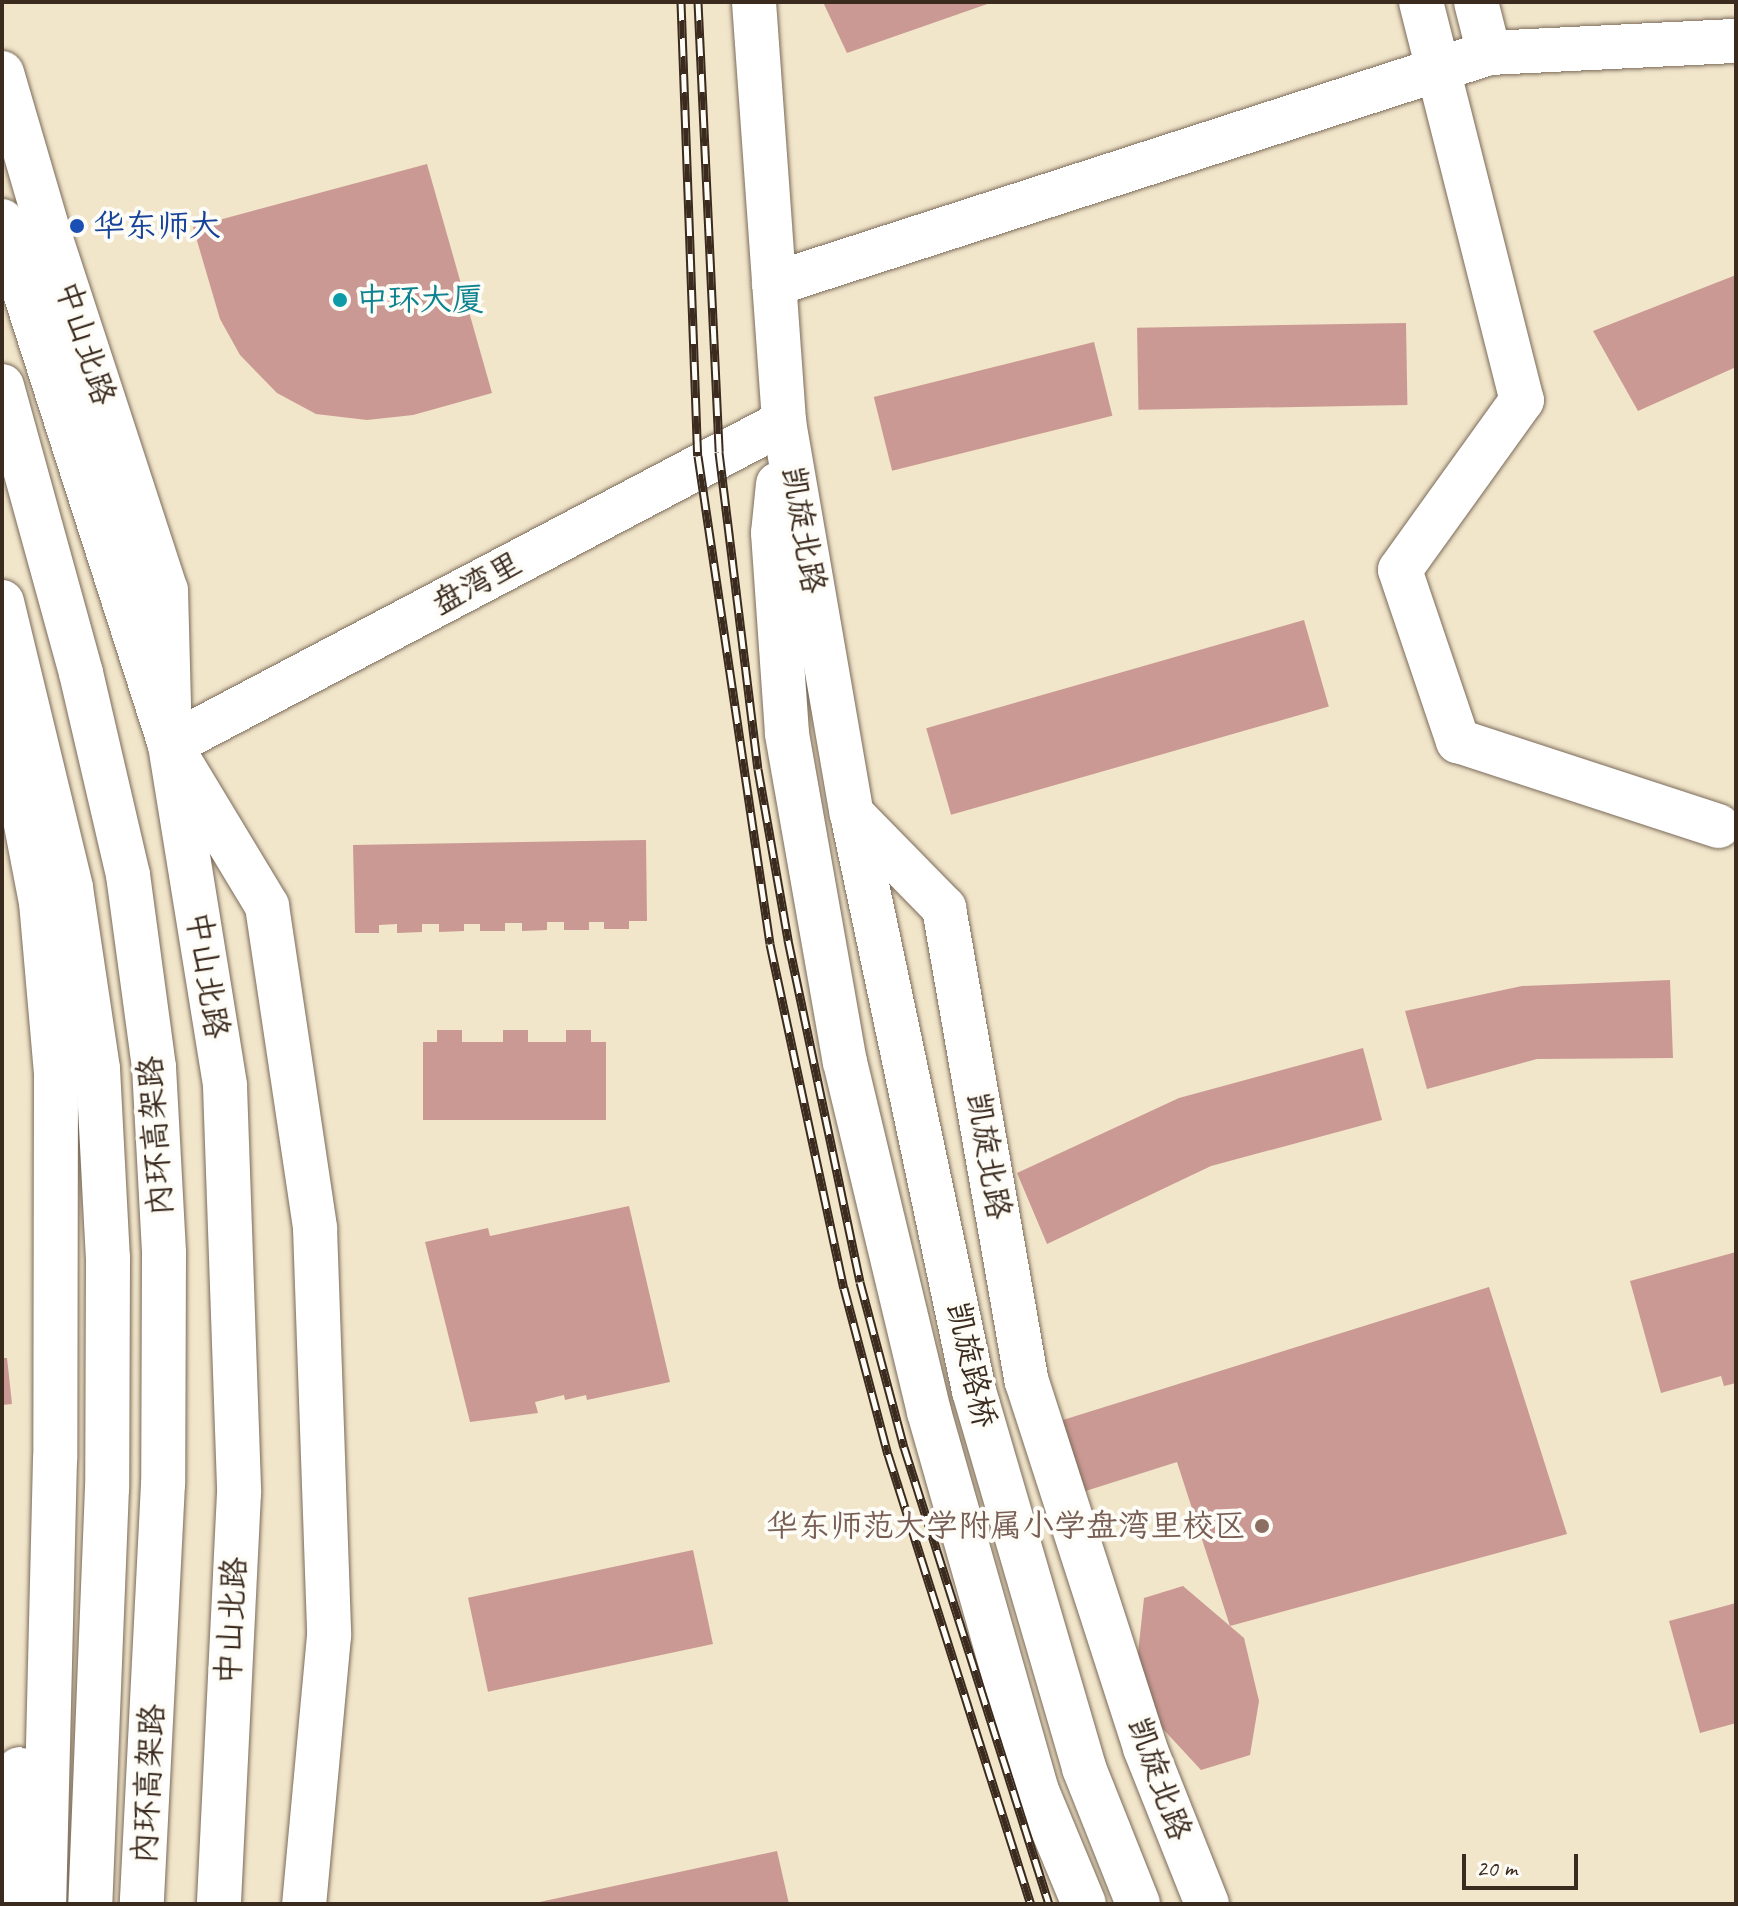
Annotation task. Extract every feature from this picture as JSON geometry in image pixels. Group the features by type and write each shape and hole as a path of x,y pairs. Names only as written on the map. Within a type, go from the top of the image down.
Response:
{"main road":[{"name":"凯旋北路","path":"754,2 784,422 852,814 944,908 1027,1382 1145,1748 1207,1904"},
{"path":"1421,2 1442,68 1522,400 1400,570 1458,741 1718,826"},
{"path":"1476,2 1489,53"},
{"path":"774,284 1489,53 1736,41"},
{"name":"中山北路","path":"2,73 48,230 166,590 170,745 225,1086 239,1493 219,1904"},
{"path":"2,221 170,745 267,906 315,1228 329,1636 304,1904"},
{"path":"2,363 32,486"},
{"name":"内环高架路","path":"2,386 32,486 128,875 154,1067 164,1253 163,1484 142,1904"},
{"name":"凯旋北路","path":"784,422 773,533 787,734 845,1062 938,1443 1037,1791 1084,1904"},
{"name":"盘湾里","path":"170,745 784,422"},
{"name":"内环高架路","path":"2,602 71,888 98,1069 108,1258 107,1488 90,1904"},
{"path":"2,700 41,902 56,1073 53,1513 44,1904"},
{"name":"凯旋路桥","path":"852,814 974,1391 1084,1768 1138,1904"},
{"path":"9,1904 21,1754 53,1513"}],"building":[{"path":"823,2 993,2 847,53"},
{"name":"中环大厦","path":"427,164 492,393 413,415 367,420 316,414 277,393 240,355 220,319 193,227"},
{"path":"1736,275 1736,367 1638,411 1593,331"},
{"path":"1406,323 1407,405 1138,410 1137,328"},
{"path":"1094,342 1112,416 892,471 874,397"},
{"path":"1304,620 1329,707 951,815 926,728"},
{"path":"646,840 647,921 629,921 629,929 604,929 604,922 589,922 589,930 564,930 564,922 547,922 547,930 522,931 522,923 505,923 505,931 480,931 480,924 464,924 464,931 439,932 439,924 422,924 422,932 397,933 397,924 379,925 379,933 355,933 353,845"},
{"path":"1670,980 1673,1058 1537,1059 1427,1089 1405,1011 1522,986"},
{"path":"437,1030 462,1030 462,1042 503,1042 503,1030 528,1030 528,1042 566,1042 566,1030 591,1030 591,1042 606,1042 606,1120 423,1120 423,1042 437,1042"},
{"path":"1363,1048 1382,1120 1211,1166 1047,1244 1017,1173 1179,1098"},
{"path":"629,1206 670,1382 587,1400 586,1395 565,1400 564,1395 535,1402 538,1413 470,1422 425,1242 488,1228 490,1236"},
{"path":"1736,1252 1736,1383 1724,1386 1721,1376 1661,1393 1630,1281"},
{"path":"1489,1287 1567,1534 1230,1626 1177,1462 1073,1495 1050,1424"},
{"path":"2,1358 7,1358 12,1404 2,1405"},
{"path":"693,1550 713,1644 488,1692 468,1598"},
{"path":"1183,1586 1244,1638 1259,1701 1250,1755 1201,1770 1151,1716 1137,1662 1144,1598"},
{"path":"1736,1603 1736,1723 1700,1733 1669,1621"},
{"path":"777,1851 789,1904 535,1904 535,1903"}],"railway":[{"path":"681,2 698,456 770,944 844,1288 888,1454 1031,1904"},
{"path":"698,2 719,452 758,769 788,940 860,1282 904,1447 1049,1904"}],"place":[{"name":"华东师大","path":"77,226"},
{"name":"中环大厦","path":"340,300"},
{"name":"华东师范大学附属小学盘湾里校区","path":"1262,1526"}]}
